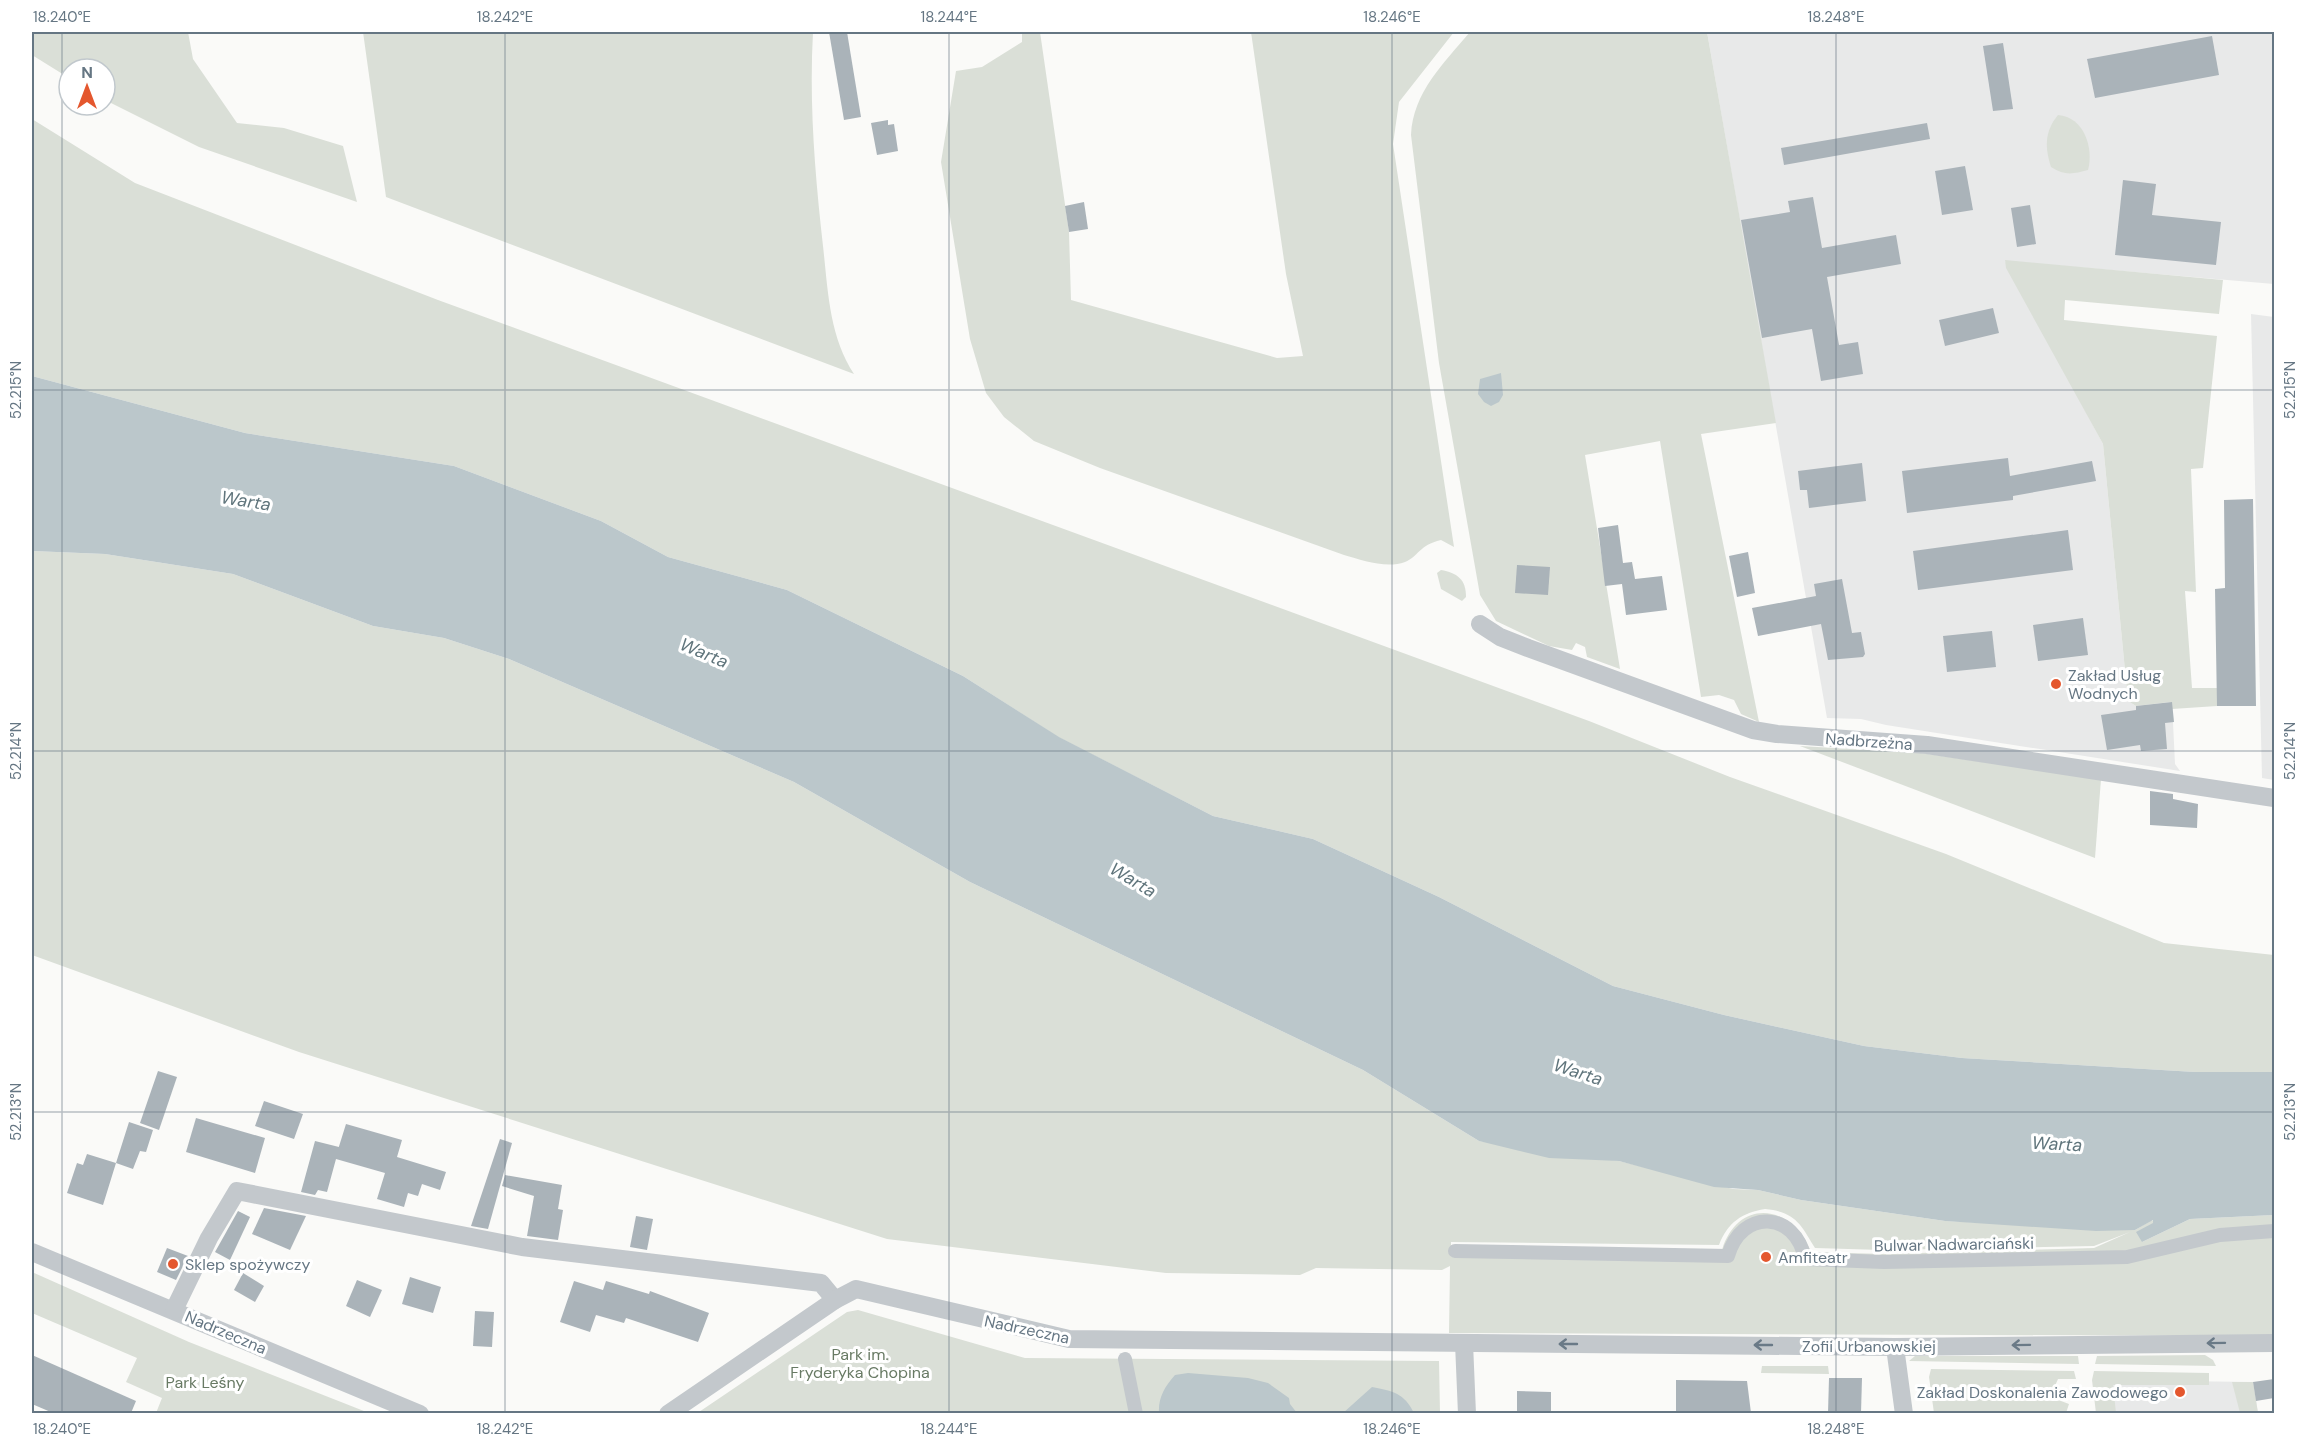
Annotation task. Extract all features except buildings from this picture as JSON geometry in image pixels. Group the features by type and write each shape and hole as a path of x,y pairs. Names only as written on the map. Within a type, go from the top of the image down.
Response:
{"street":[{"name":"Nadbrzeżna","path":"1480,624 1500,637 1528,648 1753,730 1946,748 2274,798"},
{"path":"174,1310 209,1238 237,1191 522,1247 821,1283 835,1300"},
{"name":"Bulwar Nadwarciański","path":"1455,1251 1728,1256 1738,1233 1755,1223 1769,1221 1786,1226 1796,1235 1802,1245 1805,1258 1884,1262 2127,1257 2220,1235 2274,1231"},
{"name":"Nadrzeczna","path":"32,1252 420,1413"},
{"name":"Nadrzeczna","path":"668,1413 835,1300 856,1289 1069,1339 1464,1343"},
{"path":"1464,1343 1467,1413"},
{"name":"Zofii Urbanowskiej","path":"1464,1343 1895,1347 2274,1343"},
{"path":"1895,1347 1904,1413"},
{"path":"1125,1359 1136,1413"}],"shaded area":[{"path":"1707,32 2274,32 2274,284 2005,261 2103,444 2128,701 2136,706 2172,702 2175,764 2180,771 1886,725 1861,719 1827,718"},
{"path":"2251,314 2274,317 2274,780 2262,778"},
{"name":"Zakład Doskonalenia Zawodowego","path":"2103,1380 2253,1382 2258,1413 2108,1413"}],"green space":[{"path":"32,32 188,32 193,59 237,123 284,128 343,146 357,202 199,147 117,106 117,57 57,57 57,71 32,55"},
{"path":"363,32 813,32 814,139 828,296 839,344 854,374 386,197"},
{"path":"1022,32 1040,32 1069,232 1071,300 1277,358 1303,356 1286,274 1251,32 1454,32 1399,102 1393,144 1454,547 1441,540 1423,548 1405,562 1390,565 1344,555 1100,468 1034,441 1004,417 986,393 970,339 941,162 956,71 982,67 1022,42"},
{"path":"1470,32 1707,32 1776,423 1701,434 1759,722 1741,714 1734,700 1719,695 1701,697 1660,441 1585,455 1620,669 1587,657 1585,647 1576,643 1572,650 1549,646 1496,621 1480,595 1439,363 1411,135 1417,105 1424,92 1440,67"},
{"path":"2058,115 2074,121 2085,135 2090,152 2088,170 2069,173 2051,167 2047,140 2053,121"},
{"path":"32,119 135,183 438,300 1589,721 1730,777 1946,854 2164,943 2274,955 2274,1072 2195,1072 1962,1058 1864,1046 1724,1015 1613,986 1439,897 1313,839 1213,816 1058,737 963,676 787,590 668,557 601,521 454,466 245,433 32,376"},
{"path":"2005,260 2223,280 2219,314 2065,300 2064,320 2217,336 2203,468 2191,469 2196,592 2185,591 2192,688 2217,688 2217,706 2172,709 2171,702 2136,706 2128,701 2103,444 2006,268"},
{"path":"32,551 105,554 233,574 373,626 444,638 509,659 794,782 970,882 1363,1070 1479,1141 1619,1161 1733,1189 1758,1190 1801,1200 1945,1221 2135,1230 2152,1220 2154,1222 2142,1242 2190,1219 2274,1215 2274,1336 1449,1333 1450,1266 1442,1270 1316,1268 1300,1275 1166,1273 887,1239 299,1052 32,955","holes":["1765,1209 1784,1213 1796,1221 1815,1248 1882,1250 2094,1246 2130,1232 2094,1248 1885,1254 1811,1252 1803,1236 1792,1224 1779,1216 1766,1213 1752,1215 1740,1221 1730,1233 1722,1250 1451,1245 1451,1242 1719,1245 1731,1225 1743,1216"]},
{"path":"1441,570 1456,575 1462,581 1466,597 1462,601 1441,589 1437,573"},
{"path":"1800,746 1921,753 2101,779 2095,858"},
{"name":"Park Leśny","path":"32,1272 189,1342 369,1413 156,1413 162,1398 126,1382 137,1358 32,1313"},
{"name":"Park im. Fryderyka Chopina","path":"858,1310 1025,1358 1439,1361 1440,1413 696,1414 847,1312"},
{"path":"2205,1355 2213,1360 2216,1366 2095,1364 2097,1356"},
{"path":"1915,1356 2078,1356 2079,1364 1909,1361"},
{"path":"1762,1366 1828,1366 1829,1374 1761,1373"},
{"path":"1931,1369 2074,1371 2076,1379 2058,1379 2054,1388 2061,1401 2069,1404 2066,1413 1934,1413 1929,1377"},
{"path":"2094,1371 2209,1373 2209,1385 2113,1385 2116,1413 2096,1413 2092,1380"},
{"path":"2232,1382 2253,1382 2258,1413 2240,1413"}],"water":[{"path":"1501,373 1503,395 1499,402 1491,406 1484,402 1478,394 1480,379"},
{"name":"Warta","path":"32,376 245,433 454,466 601,521 668,557 787,590 963,676 1059,737 1213,816 1313,839 1439,897 1613,986 1724,1015 1864,1046 1962,1058 2195,1072 2274,1072 2274,1215 2190,1219 2142,1242 2136,1232 2153,1223 2153,1220 2135,1230 2096,1231 1945,1221 1801,1200 1758,1190 1714,1187 1619,1161 1549,1158 1479,1141 1363,1070 970,882 794,782 509,659 444,638 373,626 233,574 105,554 32,551"},
{"path":"1188,1373 1248,1378 1268,1383 1289,1398 1290,1404 1297,1413 1159,1413 1161,1397 1168,1383 1175,1375"},
{"path":"1372,1387 1402,1397 1414,1413 1343,1413"}],"place":[{"name":"Zakład Usług Wodnych","path":"2056,684"},
{"name":"Amfiteatr","path":"1766,1257"},
{"name":"Sklep spożywczy","path":"173,1264"},
{"name":"Zakład Doskonalenia Zawodowego","path":"2180,1392"}]}
